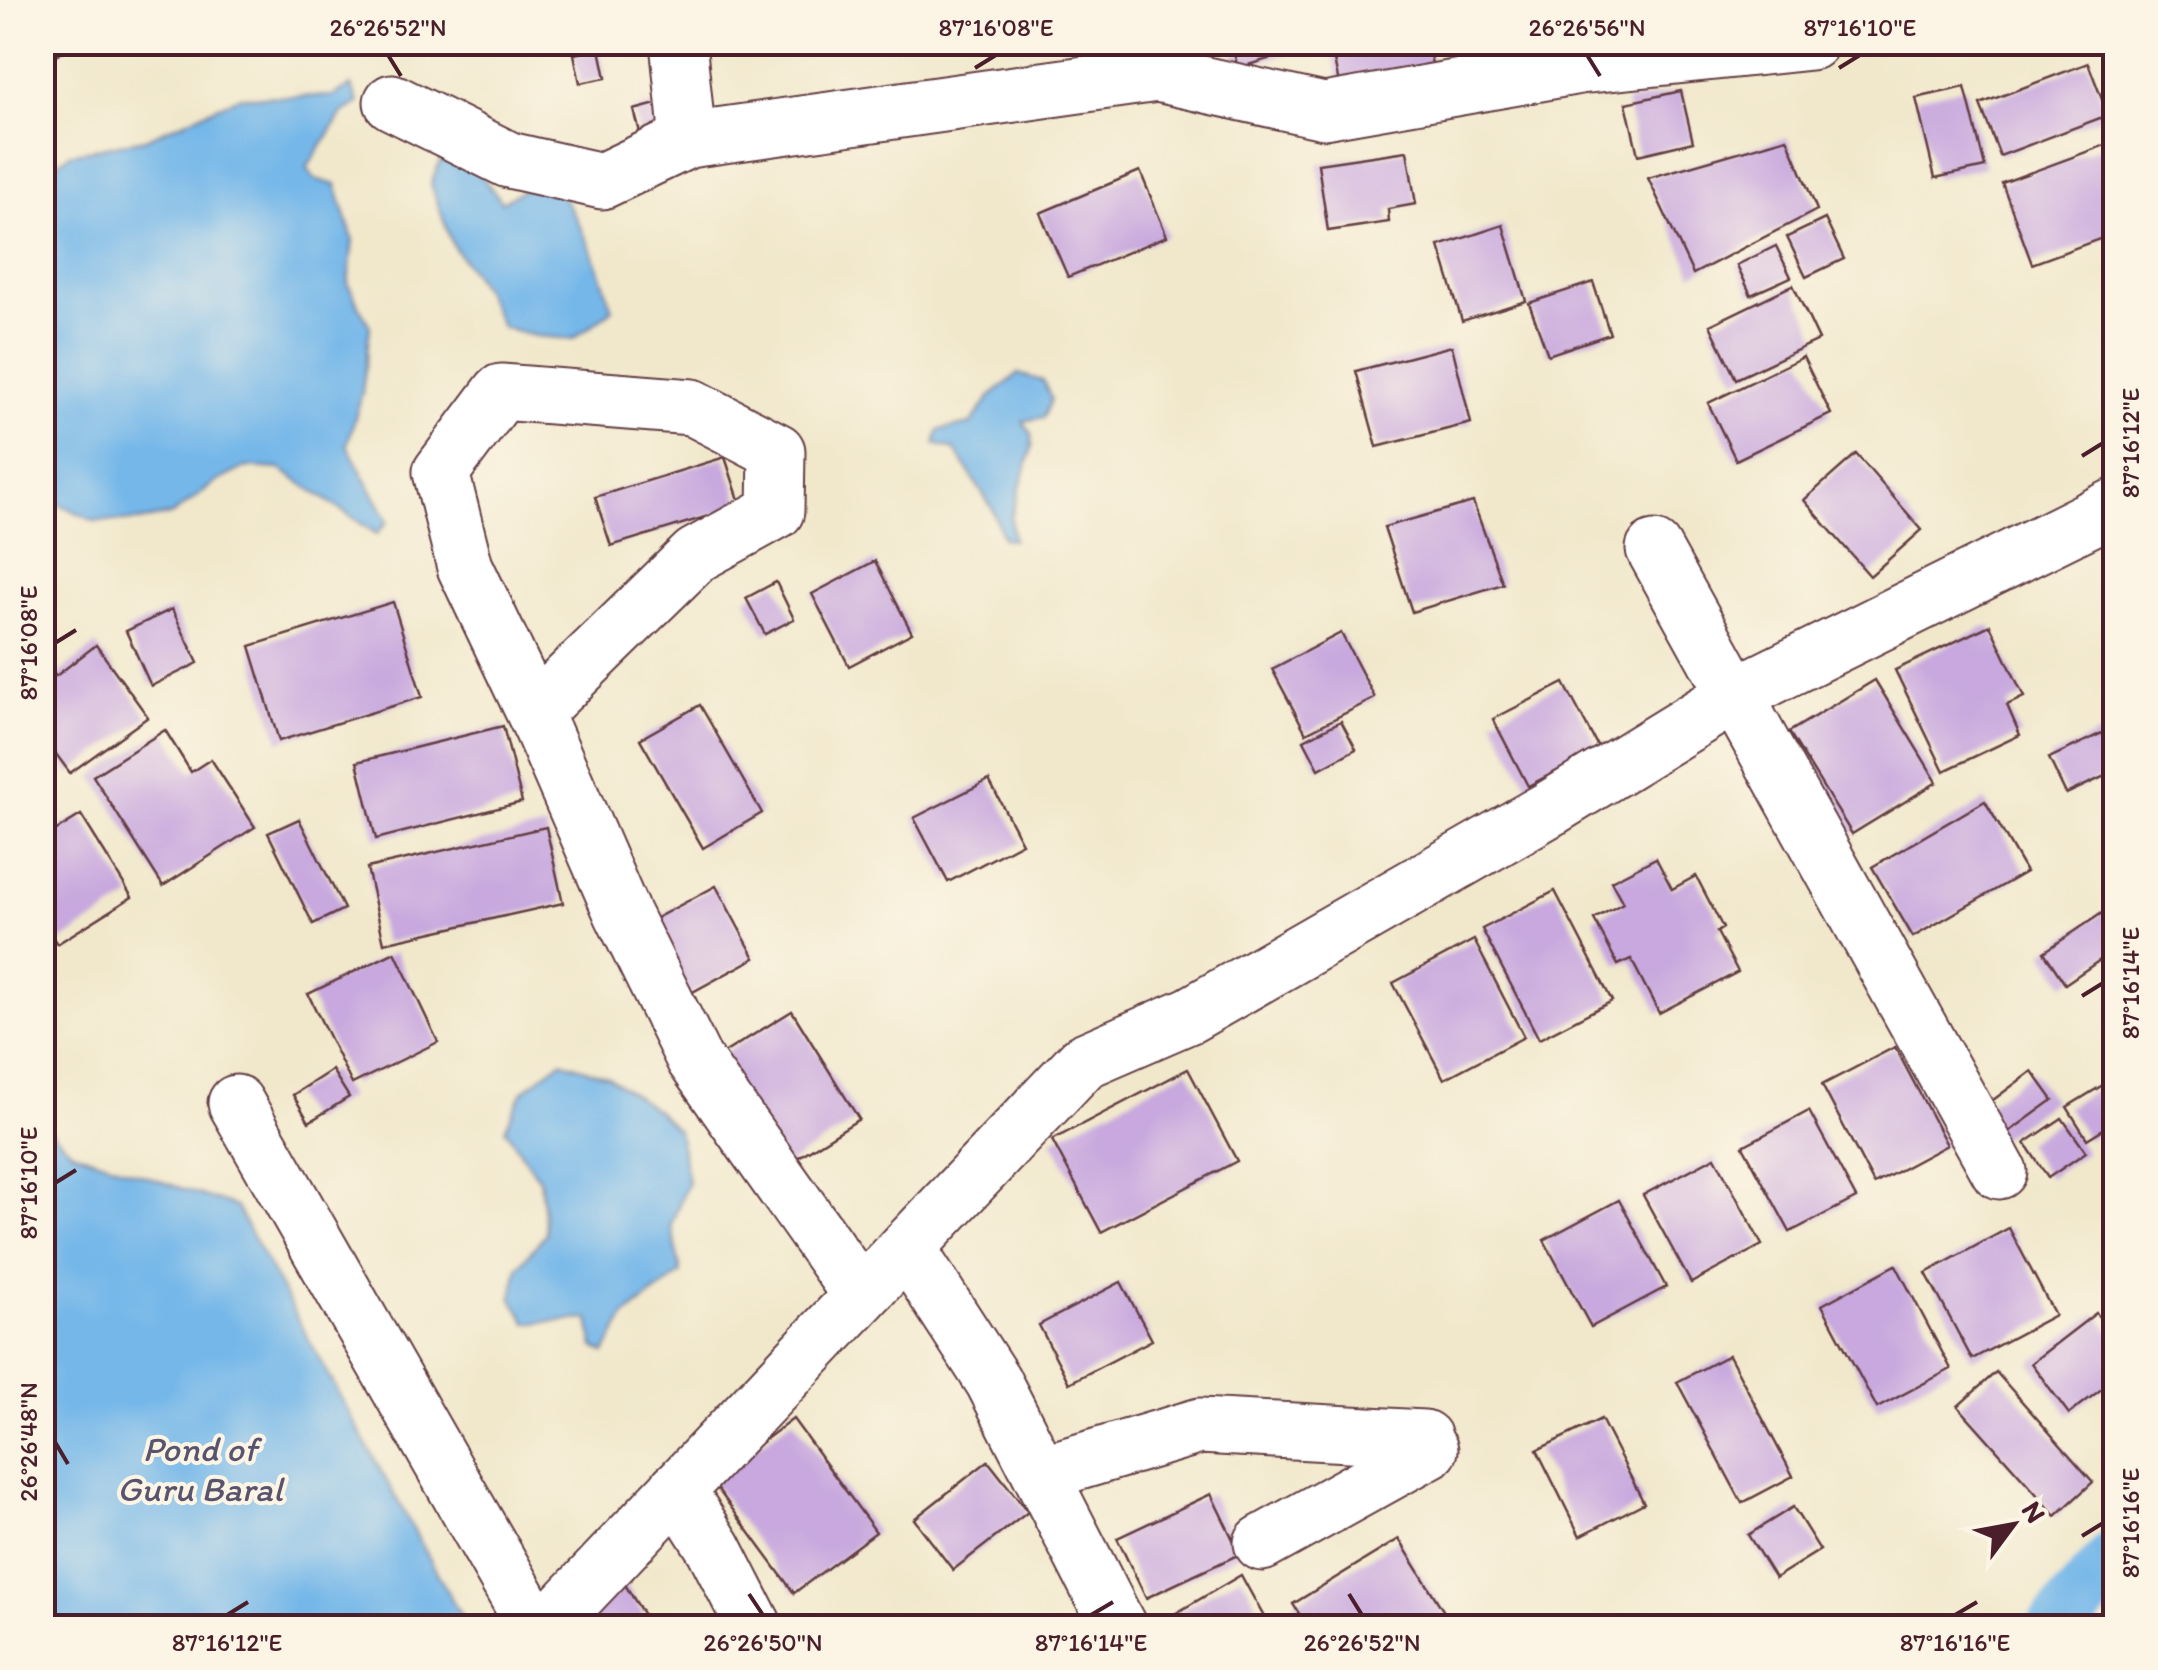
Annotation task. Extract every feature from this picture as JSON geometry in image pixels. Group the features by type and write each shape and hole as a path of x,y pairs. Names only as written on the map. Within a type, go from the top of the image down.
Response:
{"street":[{"path":"678,42 688,140"},
{"path":"392,102 510,160 602,181 688,140 1158,74 1324,111 1580,66 1811,42"},
{"path":"550,698 696,554 776,512 776,451 692,407 502,392 441,472 465,568 542,729 622,913 694,1059 861,1296"},
{"path":"546,1628 1084,1062 1190,1016 1551,808 1735,695 2116,506"},
{"path":"1654,549 1998,1171"},
{"path":"236,1103 536,1628"},
{"path":"906,1248 993,1381 1119,1628"},
{"path":"1042,1472 1200,1426 1427,1444 1262,1542"},
{"path":"677,1489 714,1548 755,1628"}],"water":[{"path":"351,86 359,103 343,112 307,168 315,179 336,185 353,240 348,284 370,327 362,393 347,445 388,521 377,534 280,469 246,467 216,482 172,515 139,521 94,521 51,500 42,487 43,174 70,154 145,139 239,97 333,96"},
{"path":"468,159 502,202 532,184 558,190 590,247 612,310 573,339 535,336 502,327 482,287 452,244 431,184 440,161"},
{"path":"1018,374 1043,381 1051,399 1044,417 1023,421 1032,434 1032,448 1011,518 1013,540 1003,538 992,508 955,450 935,444 939,430 971,424 990,397"},
{"path":"561,1061 607,1076 657,1111 678,1131 688,1181 671,1224 681,1273 626,1315 605,1353 594,1347 589,1319 527,1323 512,1298 518,1267 546,1233 540,1180 505,1129 523,1091"},
{"name":"Pond of Guru Baral","path":"42,1123 72,1151 236,1207 467,1627 43,1627"}],"building":[{"path":"42,42 57,42 62,52 42,64"},
{"path":"1231,42 1293,42 1295,51 1238,68"},
{"path":"1330,42 1427,42 1432,64 1339,83"},
{"path":"600,49 606,78 580,83 574,54"},
{"path":"2088,63 2108,115 2000,156 1980,104"},
{"path":"1965,87 1985,167 1935,178 1916,98"},
{"path":"1681,91 1693,142 1638,155 1626,103"},
{"path":"656,104 663,135 642,140 634,110"},
{"path":"1787,138 1817,210 1693,274 1648,178"},
{"path":"2116,141 2116,233 2032,264 2002,183"},
{"path":"1407,151 1416,204 1388,209 1389,222 1328,231 1318,164"},
{"path":"1140,171 1167,236 1068,277 1040,213"},
{"path":"1825,219 1844,259 1806,277 1787,237"},
{"path":"1503,225 1526,301 1462,321 1439,246"},
{"path":"1776,246 1791,277 1751,295 1737,265"},
{"path":"1593,282 1610,334 1548,355 1529,303"},
{"path":"1793,285 1819,340 1736,379 1710,325"},
{"path":"1452,346 1471,423 1377,447 1356,371"},
{"path":"1803,357 1831,414 1736,460 1708,403"},
{"path":"1856,454 1922,530 1870,576 1804,500"},
{"path":"725,457 741,506 611,546 595,497"},
{"path":"1473,502 1503,584 1412,612 1384,527"},
{"path":"875,561 912,633 849,666 812,594"},
{"path":"776,582 794,619 765,634 746,598"},
{"path":"393,602 422,697 279,741 250,646"},
{"path":"172,609 198,663 151,686 126,631"},
{"path":"1990,625 2024,697 2007,705 2020,735 1944,771 1895,670"},
{"path":"1341,633 1375,698 1306,733 1272,669"},
{"path":"96,645 148,717 70,773 42,735 42,657 56,676"},
{"path":"1875,680 1937,782 1852,834 1789,732"},
{"path":"1564,683 1599,749 1528,786 1493,719"},
{"path":"700,705 762,813 703,848 640,739"},
{"path":"1341,721 1356,749 1319,769 1304,740"},
{"path":"503,726 522,802 376,839 357,762"},
{"path":"165,730 191,772 211,759 255,827 163,886 93,776"},
{"path":"2102,733 2116,762 2116,771 2066,794 2049,758"},
{"path":"989,780 1022,843 948,882 914,818"},
{"path":"1985,801 2026,872 1913,937 1872,867"},
{"path":"81,815 132,897 57,944 42,921 42,839"},
{"path":"299,819 344,909 313,924 268,833"},
{"path":"546,827 563,903 384,943 367,868"},
{"path":"1656,858 1672,889 1696,876 1723,928 1717,932 1738,972 1659,1013 1631,959 1618,965 1594,919 1623,903 1611,881"},
{"path":"716,886 755,958 687,995 647,923"},
{"path":"1555,891 1612,1001 1539,1039 1482,929"},
{"path":"2111,907 2116,914 2116,949 2065,984 2044,952"},
{"path":"1474,940 1524,1037 1444,1079 1393,983"},
{"path":"395,952 438,1042 352,1084 308,994"},
{"path":"792,1011 859,1119 786,1165 719,1056"},
{"path":"1895,1047 1947,1145 1874,1184 1822,1085"},
{"path":"1188,1069 1237,1161 1101,1232 1052,1140"},
{"path":"332,1070 349,1097 309,1122 293,1095"},
{"path":"2032,1071 2053,1100 1998,1140 1977,1112"},
{"path":"2116,1077 2116,1121 2087,1139 2067,1107"},
{"path":"1809,1111 1856,1198 1790,1232 1743,1146"},
{"path":"2062,1118 2086,1152 2048,1178 2025,1143"},
{"path":"1715,1157 1762,1245 1691,1283 1643,1195"},
{"path":"1619,1200 1666,1287 1591,1327 1544,1240"},
{"path":"2009,1228 2055,1315 1972,1359 1926,1273"},
{"path":"1896,1265 1951,1369 1877,1408 1822,1305"},
{"path":"1121,1282 1152,1340 1069,1383 1039,1325"},
{"path":"2096,1313 2116,1339 2116,1378 2069,1414 2031,1363"},
{"path":"1729,1355 1793,1476 1742,1503 1677,1382"},
{"path":"1996,1372 2093,1482 2056,1516 1958,1406"},
{"path":"793,1419 876,1532 794,1593 711,1480"},
{"path":"1601,1419 1644,1503 1580,1536 1537,1450"},
{"path":"988,1461 1028,1512 953,1570 914,1519"},
{"path":"1211,1494 1240,1554 1146,1598 1117,1538"},
{"path":"1793,1507 1820,1550 1775,1578 1748,1535"},
{"path":"1399,1539 1454,1628 1308,1628 1293,1604"},
{"path":"1241,1575 1270,1628 1164,1628 1161,1622"},
{"path":"624,1583 652,1628 556,1628"}],"waterway":[{"path":"2056,1628 2116,1558"}]}
